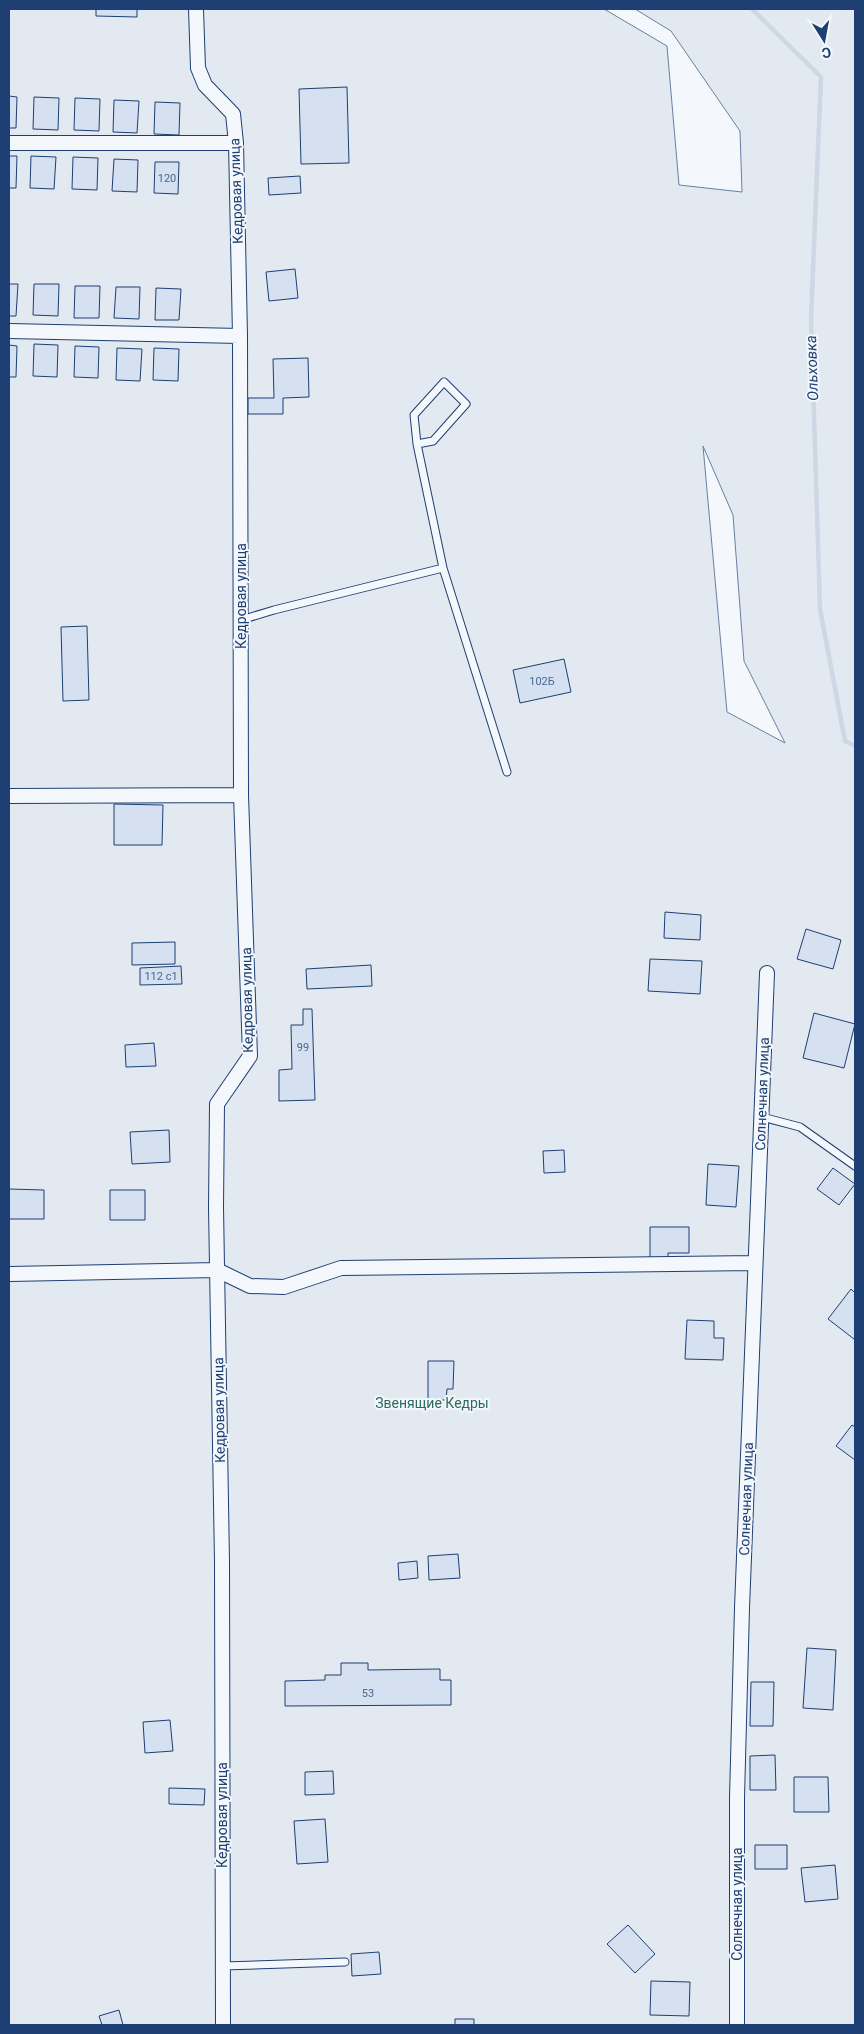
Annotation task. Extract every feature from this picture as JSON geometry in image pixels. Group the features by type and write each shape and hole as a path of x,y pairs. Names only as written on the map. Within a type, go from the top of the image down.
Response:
{"street":[{"name":"Кедровая улица","path":"196,9 198,68 205,86 233,114 236,142 240,336 241,795 250,1056 217,1104 217,1270 222,1562 223,2025"},
{"path":"9,143 236,142"},
{"path":"9,330 240,336"},
{"path":"9,796 241,795"},
{"name":"Солнечная улица","path":"737,2025 739,1698 767,973"},
{"path":"9,1274 217,1270 250,1286 284,1286 341,1268 755,1263"}],"lane":[{"path":"417,444 433,441 466,404 444,382 414,415 417,444 443,568 507,772"},
{"path":"241,620 443,568"},
{"path":"762,1116 800,1127 855,1166"},
{"path":"222,1966 345,1962"}],"green space":[{"name":"Звенящие Кедры","path":"9,9 604,9 667,46 679,185 742,192 740,131 671,31 635,9 855,9 855,2025 9,2025","holes":["703,446 733,515 744,661 785,743 727,712"]}],"building":[{"path":"96,9 137,9 137,17 96,16"},
{"path":"347,87 349,163 301,164 299,89"},
{"path":"9,96 17,97 16,128 9,128"},
{"path":"34,97 59,98 58,130 33,129"},
{"path":"75,98 100,99 99,131 74,130"},
{"path":"114,100 139,101 137,133 113,132"},
{"path":"155,102 180,103 179,135 154,134"},
{"path":"9,156 17,156 16,188 9,188"},
{"path":"31,156 56,157 54,189 30,188"},
{"path":"73,157 98,158 97,190 72,189"},
{"path":"114,159 138,160 137,192 112,191"},
{"path":"155,162 179,162 178,194 154,193"},
{"path":"300,176 301,193 269,195 268,178"},
{"path":"295,269 298,298 269,301 266,272"},
{"path":"9,284 18,284 16,316 9,316"},
{"path":"34,284 59,284 58,316 33,315"},
{"path":"75,286 100,286 99,318 74,318"},
{"path":"116,287 140,287 139,319 114,318"},
{"path":"156,288 181,289 179,320 155,320"},
{"path":"34,344 58,345 57,377 33,376"},
{"path":"9,345 17,346 16,377 9,377"},
{"path":"75,346 99,347 98,378 74,377"},
{"path":"117,348 142,349 140,381 116,380"},
{"path":"154,348 179,349 178,381 153,380"},
{"path":"308,358 309,397 283,398 283,414 248,414 248,398 274,398 273,359"},
{"path":"87,626 89,700 63,701 61,627"},
{"path":"564,659 571,692 520,703 513,670"},
{"path":"114,804 163,805 162,845 114,845"},
{"path":"665,912 701,915 700,940 664,938"},
{"path":"806,929 841,940 833,969 797,959"},
{"path":"175,942 175,964 132,965 132,943"},
{"path":"650,959 702,961 700,994 648,991"},
{"path":"371,965 372,986 307,989 306,969"},
{"path":"181,966 182,984 140,985 140,968"},
{"path":"303,1009 312,1009 315,1100 279,1101 279,1070 292,1069 291,1025 303,1025"},
{"path":"814,1013 855,1024 844,1068 803,1058"},
{"path":"154,1043 156,1066 126,1067 125,1045"},
{"path":"169,1130 170,1162 132,1164 130,1132"},
{"path":"564,1150 565,1172 544,1173 543,1151"},
{"path":"708,1164 739,1166 736,1207 706,1205"},
{"path":"833,1168 855,1184 839,1205 817,1189"},
{"path":"9,1189 44,1190 44,1219 9,1219"},
{"path":"110,1190 145,1190 145,1220 110,1220"},
{"path":"650,1227 689,1227 689,1253 668,1253 668,1260 650,1260"},
{"path":"851,1289 855,1293 854,1339 828,1319"},
{"path":"687,1320 714,1321 714,1338 724,1338 723,1360 685,1359"},
{"path":"428,1361 454,1361 453,1389 447,1389 446,1400 428,1400"},
{"path":"852,1425 855,1427 855,1460 836,1446"},
{"path":"458,1554 460,1578 429,1580 428,1556"},
{"path":"417,1561 418,1578 399,1580 398,1563"},
{"path":"807,1648 836,1650 833,1710 803,1708"},
{"path":"341,1663 368,1663 368,1670 440,1669 440,1680 451,1680 451,1705 285,1706 285,1681 325,1680 325,1675 341,1675"},
{"path":"751,1682 774,1682 773,1726 750,1726"},
{"path":"170,1720 173,1751 145,1753 143,1722"},
{"path":"775,1755 776,1790 750,1790 750,1756"},
{"path":"333,1771 334,1794 305,1795 305,1772"},
{"path":"794,1777 828,1777 829,1812 794,1812"},
{"path":"169,1788 205,1789 204,1805 169,1804"},
{"path":"325,1819 328,1862 297,1864 294,1821"},
{"path":"755,1845 787,1845 787,1869 755,1869"},
{"path":"835,1865 838,1899 805,1902 801,1868"},
{"path":"628,1925 655,1954 635,1973 607,1944"},
{"path":"379,1952 381,1974 352,1976 351,1954"},
{"path":"651,1981 690,1982 689,2016 650,2015"},
{"path":"119,2010 123,2025 102,2025 99,2016"},
{"path":"455,2019 474,2019 474,2025 455,2025"}],"waterway":[{"name":"Ольховка","path":"752,9 821,77 811,318 820,609 845,741 855,746"}]}
